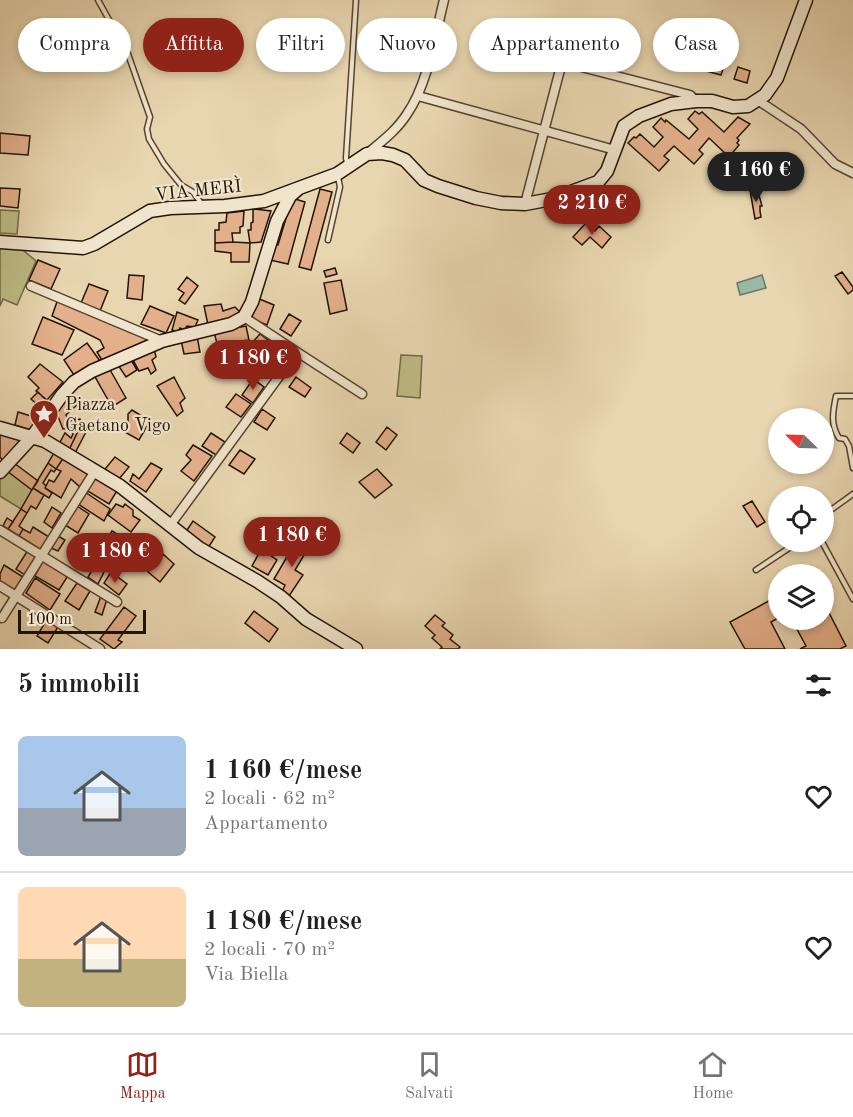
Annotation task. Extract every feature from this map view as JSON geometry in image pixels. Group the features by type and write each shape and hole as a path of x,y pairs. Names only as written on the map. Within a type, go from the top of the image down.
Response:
{"street":[{"path":"367,154 407,116 418,96 444,0"},
{"path":"367,154 382,153 405,160 424,180 493,201 525,204 552,199 598,182 607,171 624,126 639,116 671,104 712,101 733,107 748,106 759,100 777,78 806,0"},
{"path":"525,204 562,62 690,95 696,101"},
{"path":"418,96 615,150"},
{"path":"759,100 801,129 835,164 853,173"},
{"name":"VIA MERÌ","path":"0,242 83,248 94,244 150,211 264,201 337,174 367,154"},
{"path":"0,472 32,436 53,406 75,382 92,371 162,340 231,324 244,317 252,302 277,221 290,196 299,187"},
{"path":"264,201 274,205 277,210 277,221"},
{"path":"31,286 162,340"},
{"path":"244,317 362,394"},
{"path":"171,525 297,352"},
{"path":"0,428 32,436 57,448 120,486 199,548 257,581 281,597 306,619 356,649"},
{"path":"2,618 95,471"},
{"path":"0,530 117,602"},
{"path":"0,586 100,649"}],"lane":[{"path":"98,0 128,54 150,117 147,129 148,139 181,185 193,192 203,206"},
{"path":"349,166 346,159 356,0"},
{"path":"328,240 340,187 337,174"},
{"path":"853,396 837,396 833,417 834,430 839,438 845,439 849,446 853,468"},
{"path":"834,508 853,494"},
{"path":"756,570 783,552"},
{"path":"827,552 853,599"}],"shaded area":[{"path":"0,210 19,211 17,234 0,233"},
{"path":"0,244 18,246 36,261 17,305 3,299 0,306"},
{"path":"762,275 766,288 740,295 737,283"},
{"path":"401,355 422,356 420,398 397,396"},
{"path":"7,471 32,490 21,509 0,496 0,479"}],"building":[{"path":"739,67 750,71 747,83 734,79 736,72 739,72"},
{"path":"695,111 699,114 702,112 724,132 738,117 750,124 737,138 739,145 729,157 709,138 699,150 703,154 694,164 674,146 664,156 669,160 659,171 628,143 640,134 654,147 663,137 653,127 661,118 689,139 698,129 688,119"},
{"path":"0,133 30,136 28,155 0,153"},
{"path":"0,188 20,189 18,208 0,206"},
{"path":"757,188 762,206 760,206 761,217 755,219 750,190"},
{"path":"320,189 332,192 311,270 299,267"},
{"path":"292,198 305,202 288,264 270,260 275,245 278,245"},
{"path":"253,209 271,211 261,242 250,243 248,230 251,230 253,222"},
{"path":"244,211 243,226 240,227 240,233 232,233 233,242 215,243 215,230 219,230 219,223 226,222 227,213"},
{"path":"586,223 595,231 599,226 611,237 602,248 590,237 582,245 573,237"},
{"path":"215,243 250,243 249,262 231,262 231,253 215,251"},
{"path":"38,260 60,269 51,289 29,280"},
{"path":"335,268 337,274 326,277 324,271"},
{"path":"842,272 853,287 848,294 835,276"},
{"path":"129,275 144,276 142,300 127,298"},
{"path":"187,277 198,286 185,304 179,300 184,293 178,289"},
{"path":"341,280 347,310 330,314 324,283"},
{"path":"89,284 108,291 100,311 81,303"},
{"path":"257,298 274,305 267,325 251,318"},
{"path":"58,299 155,340 103,362 97,352 104,348 100,340 52,316"},
{"path":"221,304 223,311 235,307 241,313 230,320 208,325 204,306"},
{"path":"150,306 174,316 166,333 141,324"},
{"path":"177,312 198,320 195,327 187,326 184,330 180,328 178,332 172,330"},
{"path":"289,314 301,321 291,336 280,329"},
{"path":"43,317 74,330 62,355 32,344"},
{"path":"246,326 249,340 234,342 232,353 220,355 214,332"},
{"path":"260,334 272,343 264,356 249,346"},
{"path":"197,336 200,352 184,354 181,340"},
{"path":"87,343 100,361 74,375 64,360"},
{"path":"154,348 156,357 152,360 156,370 151,374 148,368 139,371 132,358"},
{"path":"130,358 137,370 126,377 118,365"},
{"path":"40,364 63,382 47,400 36,391 39,388 28,377"},
{"path":"109,368 126,398 112,407 94,375"},
{"path":"174,377 185,398 180,403 183,411 177,416 157,386"},
{"path":"296,377 311,388 305,397 289,387"},
{"path":"253,379 264,387 253,403 242,395"},
{"path":"38,392 48,402 42,409 31,399"},
{"path":"69,394 77,405 66,415 69,421 80,419 82,427 63,429 55,409"},
{"path":"236,394 251,404 241,417 226,407"},
{"path":"262,409 275,418 267,430 254,422"},
{"path":"132,410 150,421 139,440 123,431 128,424 128,414"},
{"path":"18,412 37,418 31,430 15,425"},
{"path":"80,427 86,432 75,453 69,450"},
{"path":"80,427 69,450 59,444 65,433 71,438 73,434 70,428"},
{"path":"387,427 397,435 386,450 376,442"},
{"path":"211,433 225,442 216,455 202,446"},
{"path":"347,433 360,443 353,453 340,443"},
{"path":"0,434 21,439 3,461 0,457"},
{"path":"193,445 212,456 194,481 181,471 191,460 186,455"},
{"path":"240,450 255,459 244,474 229,465"},
{"path":"55,451 64,457 56,469 48,463"},
{"path":"64,457 89,472 80,487 71,479 61,498 45,488 49,480 54,482 61,471 56,469"},
{"path":"115,457 129,467 119,479 105,469"},
{"path":"14,463 38,481 32,490 7,471"},
{"path":"48,463 56,469 54,472 51,470 43,483 45,488 52,493 49,498 33,488"},
{"path":"151,463 162,469 146,492 130,481 133,474 139,479"},
{"path":"377,469 392,485 375,498 359,482"},
{"path":"96,474 118,489 109,504 86,490"},
{"path":"33,488 44,495 36,509 31,506 27,513 21,509"},
{"path":"85,492 110,509 104,521 78,504"},
{"path":"752,501 765,522 757,527 743,506"},
{"path":"116,504 123,507 125,504 133,510 133,516 140,520 131,532 108,515"},
{"path":"77,506 89,514 78,533 65,525"},
{"path":"52,507 61,513 52,528 44,522"},
{"path":"21,509 27,513 19,526 23,529 19,536 8,529"},
{"path":"7,518 13,522 8,529 3,526"},
{"path":"193,521 215,537 208,548 185,533"},
{"path":"33,527 49,537 41,550 19,536 23,529 30,533"},
{"path":"112,531 132,543 124,554 115,550 108,559 98,553"},
{"path":"58,536 65,540 58,551 51,548"},
{"path":"298,538 309,547 295,570 303,575 289,596 282,592 285,585 274,579"},
{"path":"265,542 275,547 270,555 277,560 268,575 252,566"},
{"path":"28,550 38,557 25,575 16,569"},
{"path":"163,554 174,564 160,582 148,572"},
{"path":"44,559 69,574 59,590 35,576"},
{"path":"4,565 23,577 15,591 0,582 0,574"},
{"path":"94,567 104,572 98,584 88,577"},
{"path":"111,572 127,584 119,595 104,583"},
{"path":"35,578 60,594 50,610 26,593"},
{"path":"77,583 90,591 79,610 65,601"},
{"path":"101,596 107,599 102,615 95,612"},
{"path":"768,601 768,630 775,630 785,649 745,649 730,622"},
{"path":"124,607 136,616 118,640 122,642 114,649 100,639"},
{"path":"254,611 278,629 269,642 245,623"},
{"path":"435,615 445,623 442,626 453,635 450,639 460,647 458,649 440,649 442,647 432,638 435,635 425,626"},
{"path":"47,619 58,627 48,643 37,636"},
{"path":"834,623 846,646 840,649 800,649 806,646 797,630 834,630"}],"place":[{"name":"Piazza Gaetano Vigo","path":"44,440"}]}
